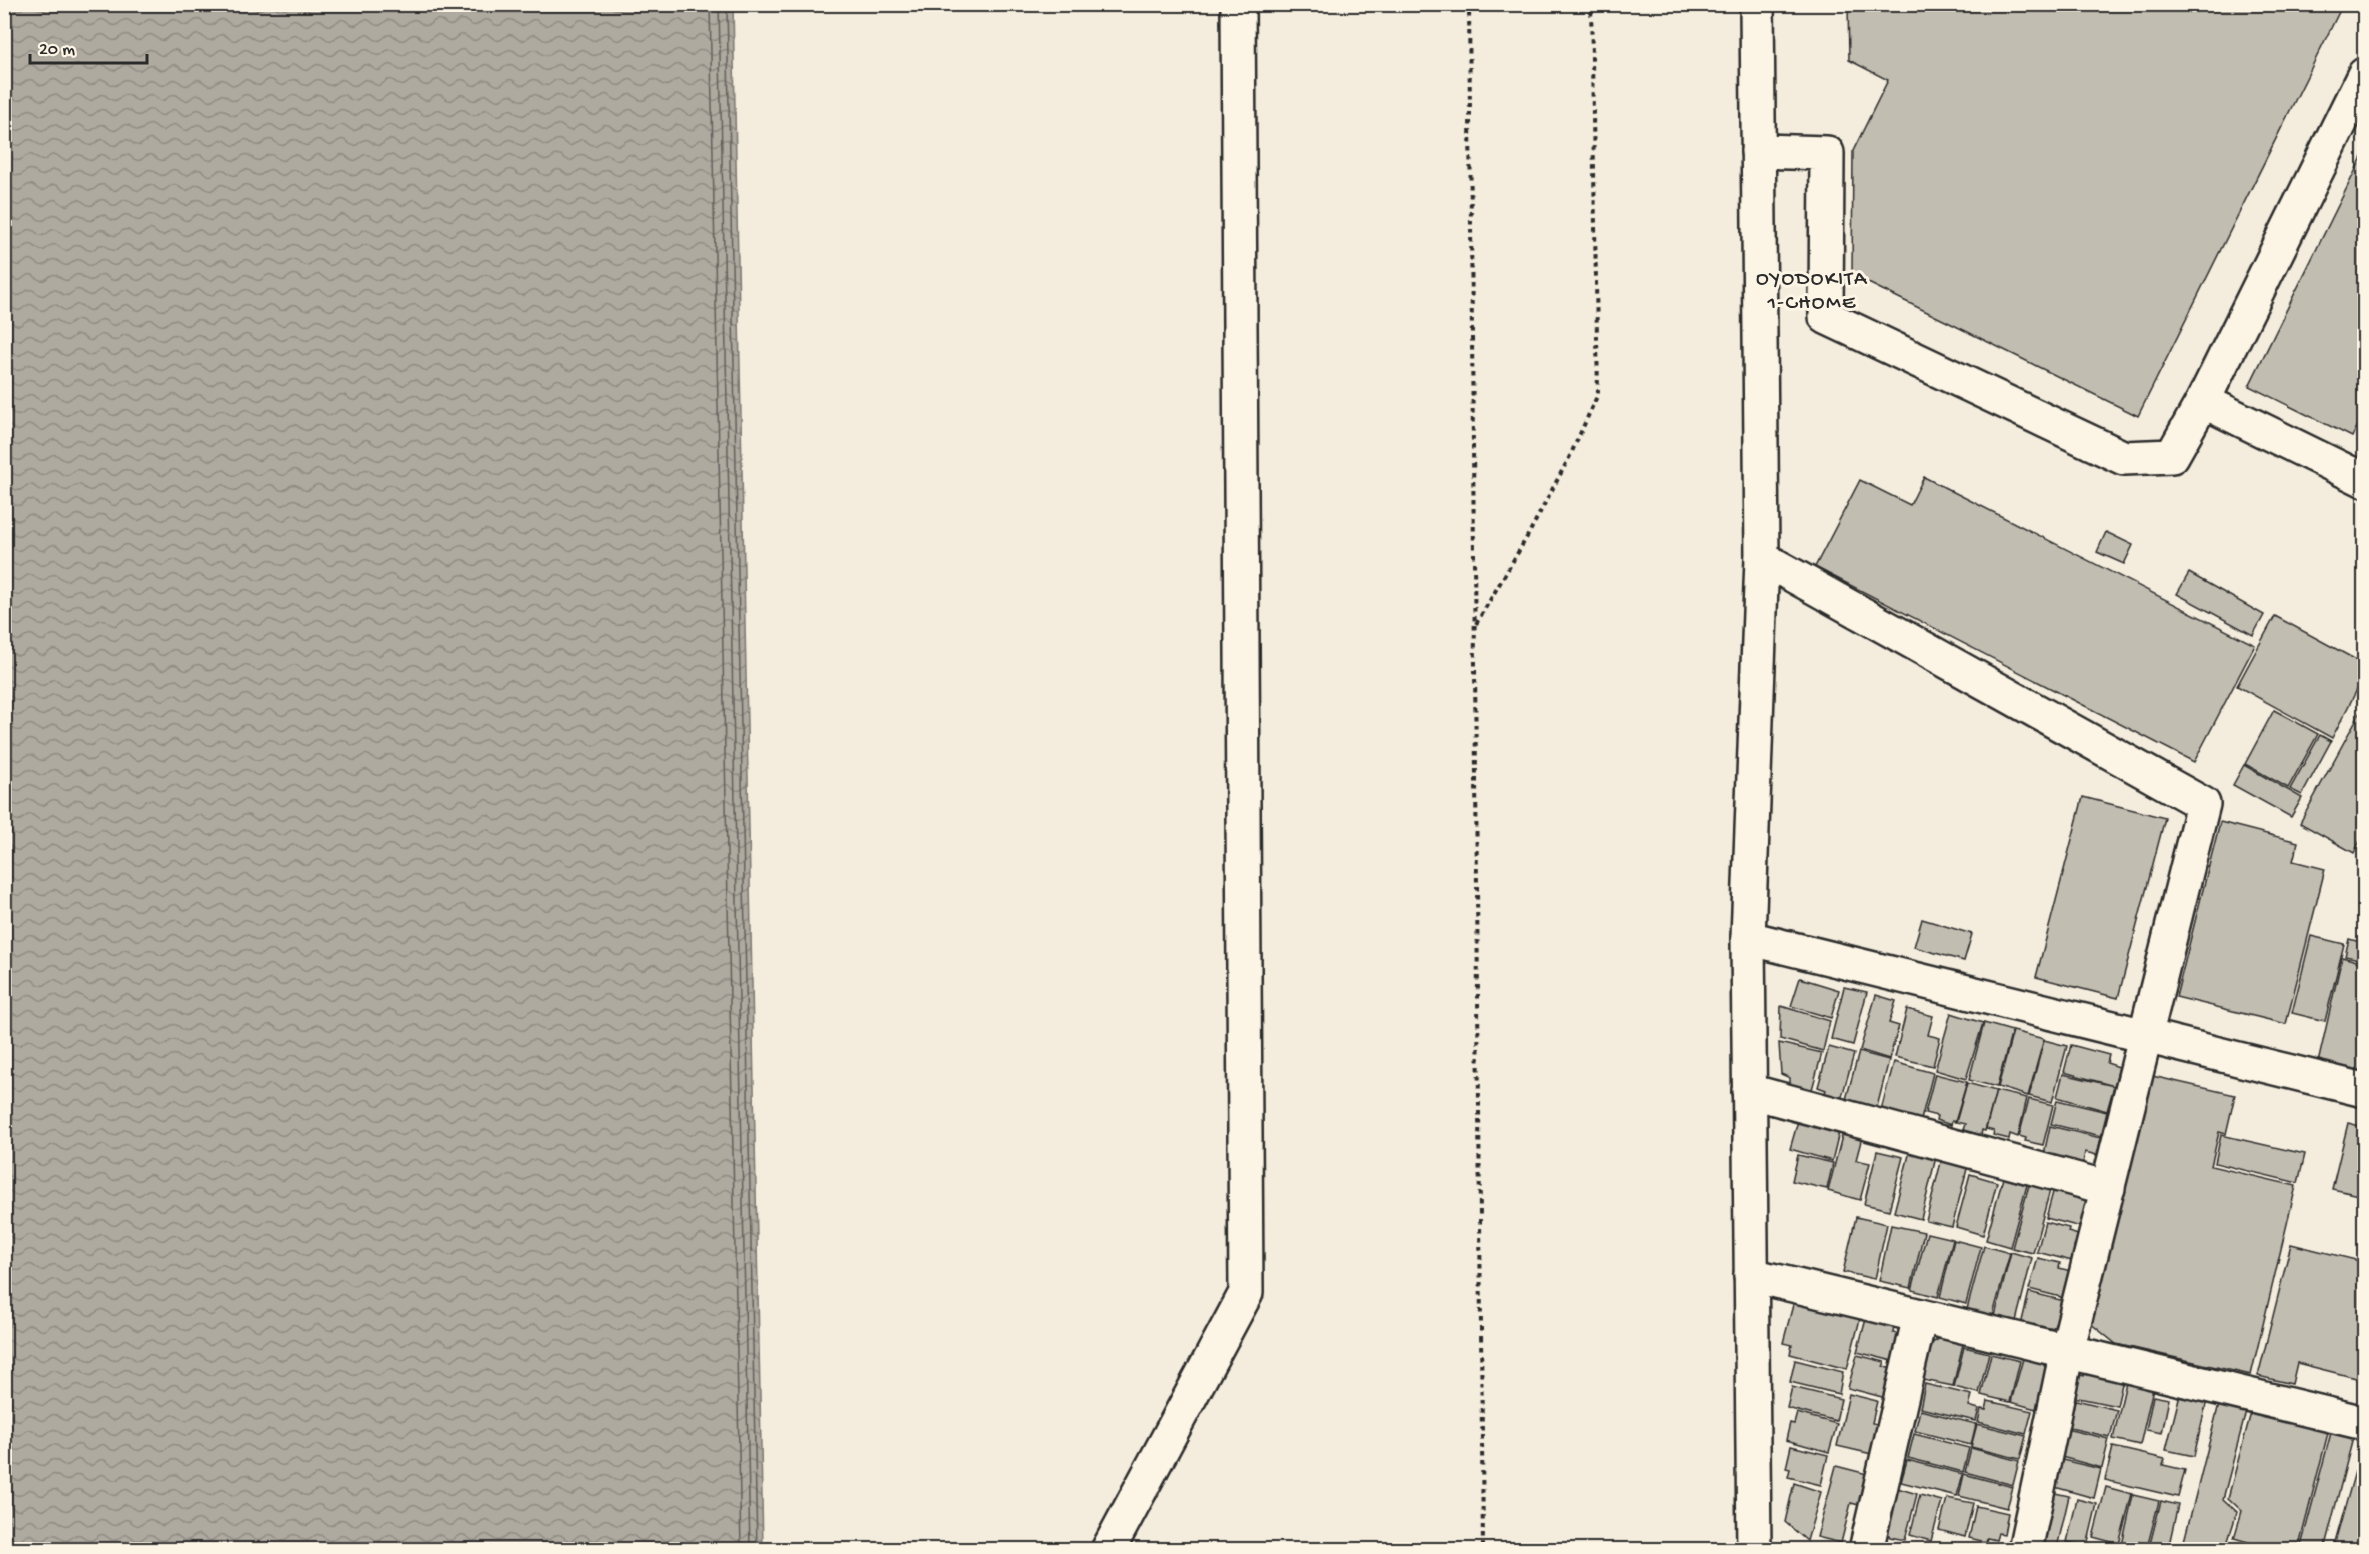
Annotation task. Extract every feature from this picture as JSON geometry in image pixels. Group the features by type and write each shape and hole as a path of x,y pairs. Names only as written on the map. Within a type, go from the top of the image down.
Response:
{"street":[{"path":"1108,1550 1246,1293 1238,4"},
{"path":"1754,1550 1748,938 1762,558 1757,4"},
{"path":"1758,151 1827,153 1826,316 2124,458 2172,456 2203,400 2364,75"},
{"path":"2203,400 2364,480"},
{"path":"1762,558 2203,804 2067,1351 2025,1550"},
{"path":"1748,938 2364,1090"},
{"path":"1749,1091 2108,1188"},
{"path":"1751,1275 2364,1423"},
{"path":"1866,1550 1920,1316"}],"path":[{"path":"1469,4 1483,1550"},
{"path":"1475,624 1527,537 1570,456 1598,394 1591,4"}],"water":[{"path":"5,4 733,5 763,1549 5,1549"}],"building":[{"path":"1848,4 2343,4 2138,416 1852,275 1853,151 1888,80 1849,60"},
{"path":"2364,153 2364,413 2352,437 2249,386"},
{"path":"1924,477 2255,645 2194,762 1815,567 1860,480 1910,505"},
{"path":"2106,532 2133,545 2124,564 2097,552"},
{"path":"2189,573 2264,615 2253,635 2177,594"},
{"path":"2275,616 2364,664 2364,676 2332,738 2237,686"},
{"path":"2364,705 2364,833 2354,853 2300,823"},
{"path":"2274,710 2318,734 2288,788 2245,764"},
{"path":"2320,735 2331,741 2302,795 2290,789"},
{"path":"2244,765 2302,798 2291,817 2233,785"},
{"path":"2083,797 2165,818 2118,998 2036,977"},
{"path":"2220,822 2298,842 2293,861 2325,869 2286,1024 2176,997"},
{"path":"1922,919 1972,934 1964,961 1914,947"},
{"path":"2311,936 2344,944 2325,1021 2292,1013"},
{"path":"2349,939 2364,943 2364,960 2345,956"},
{"path":"2342,957 2364,963 2364,1074 2318,1063"},
{"path":"1800,978 1839,990 1831,1018 1791,1006"},
{"path":"1844,987 1867,992 1853,1045 1831,1039"},
{"path":"1876,995 1896,1001 1889,1023 1899,1026 1889,1059 1860,1050"},
{"path":"1781,1006 1830,1021 1823,1051 1780,1039"},
{"path":"1907,1009 1933,1016 1928,1035 1940,1038 1933,1066 1895,1057"},
{"path":"1951,1013 1983,1023 1966,1079 1935,1070"},
{"path":"1984,1023 2012,1031 1997,1087 1969,1080"},
{"path":"2013,1031 2044,1039 2028,1096 1998,1087"},
{"path":"2044,1040 2067,1046 2052,1102 2029,1096"},
{"path":"1779,1043 1822,1053 1811,1093 1790,1087 1790,1078 1781,1074"},
{"path":"2071,1045 2109,1055 2107,1063 2119,1067 2114,1086 2064,1072"},
{"path":"1829,1047 1854,1054 1841,1100 1824,1095 1826,1090 1818,1087"},
{"path":"1859,1052 1889,1060 1876,1111 1845,1103"},
{"path":"1894,1062 1933,1073 1921,1120 1881,1110"},
{"path":"1935,1074 1967,1082 1955,1122 1952,1121 1951,1125 1936,1120 1937,1116 1925,1113"},
{"path":"2063,1074 2114,1086 2107,1111 2057,1097"},
{"path":"2148,1075 2235,1095 2226,1134 2219,1132 2211,1166 2296,1186 2251,1375 2116,1344 2090,1323"},
{"path":"1967,1083 1996,1091 1985,1131 1982,1130 1981,1135 1963,1130 1965,1124 1956,1122"},
{"path":"1996,1091 2027,1098 2018,1137 2010,1134 2009,1139 1993,1135 1994,1131 1986,1129"},
{"path":"2029,1099 2053,1105 2043,1145 2025,1141 2026,1138 2019,1136"},
{"path":"2057,1100 2107,1112 2101,1136 2051,1124"},
{"path":"1798,1121 1839,1132 1832,1161 1790,1149"},
{"path":"2348,1123 2364,1127 2364,1196 2332,1189"},
{"path":"2050,1126 2101,1138 2097,1155 2085,1152 2083,1163 2044,1154"},
{"path":"1843,1132 1862,1137 1856,1160 1870,1163 1860,1200 1828,1191"},
{"path":"2221,1135 2305,1154 2298,1183 2215,1163"},
{"path":"1877,1151 1903,1157 1889,1210 1864,1204"},
{"path":"1910,1151 1936,1157 1921,1219 1894,1212"},
{"path":"1798,1155 1833,1163 1827,1189 1792,1181"},
{"path":"1942,1158 1968,1165 1952,1227 1926,1221"},
{"path":"1970,1174 1997,1182 1983,1235 1956,1227"},
{"path":"2003,1178 2027,1185 2010,1247 1986,1240"},
{"path":"2029,1185 2050,1190 2033,1253 2012,1248"},
{"path":"2055,1185 2081,1192 2089,1201 2081,1227 2046,1218"},
{"path":"1856,1217 1887,1224 1875,1279 1843,1272"},
{"path":"2045,1222 2069,1228 2068,1232 2082,1236 2076,1262 2037,1252"},
{"path":"1891,1225 1924,1232 1911,1288 1879,1281"},
{"path":"1927,1233 1953,1239 1938,1297 1912,1290"},
{"path":"1954,1240 1981,1247 1966,1304 1940,1297"},
{"path":"2291,1244 2364,1262 2364,1380 2297,1363 2292,1384 2258,1376"},
{"path":"1984,1246 2010,1253 1993,1315 1967,1309"},
{"path":"2011,1252 2032,1258 2016,1321 1995,1316"},
{"path":"2038,1258 2060,1263 2059,1268 2071,1271 2065,1298 2029,1289"},
{"path":"2029,1292 2064,1301 2058,1325 2044,1331 2021,1325"},
{"path":"1794,1301 1860,1319 1847,1369 1790,1354 1792,1345 1783,1343"},
{"path":"1866,1319 1894,1326 1893,1333 1904,1335 1897,1362 1857,1352"},
{"path":"1945,1335 1964,1340 1953,1386 1923,1380 1932,1343"},
{"path":"1964,1347 1989,1353 1979,1393 1954,1387"},
{"path":"1991,1354 2020,1361 2010,1402 1981,1395"},
{"path":"1857,1355 1885,1362 1883,1367 1894,1369 1886,1398 1848,1388"},
{"path":"2024,1355 2038,1358 2047,1369 2036,1409 2011,1402"},
{"path":"1795,1360 1843,1372 1839,1394 1790,1382"},
{"path":"2086,1371 2124,1375 2117,1406 2069,1396 2075,1374 2084,1376"},
{"path":"2127,1378 2154,1384 2140,1445 2113,1439"},
{"path":"1925,1384 1972,1395 1969,1406 1979,1409 1976,1421 1920,1408"},
{"path":"1792,1387 1841,1399 1836,1421 1787,1408"},
{"path":"1849,1394 1877,1401 1872,1423 1878,1424 1872,1454 1837,1446"},
{"path":"2180,1394 2207,1400 2194,1456 2166,1450"},
{"path":"2153,1396 2169,1399 2162,1433 2146,1430"},
{"path":"2068,1398 2117,1410 2110,1437 2061,1426"},
{"path":"2220,1400 2247,1408 2223,1499 2237,1512 2226,1547 2183,1545"},
{"path":"1988,1401 2032,1411 2026,1434 1978,1422 1981,1409 1986,1410"},
{"path":"2252,1409 2329,1429 2298,1550 2276,1550 2234,1538 2242,1511 2228,1498"},
{"path":"1920,1410 1976,1424 1971,1445 1915,1431"},
{"path":"1797,1413 1837,1424 1829,1452 1786,1440 1790,1423 1794,1424"},
{"path":"1977,1424 2026,1436 2020,1459 1971,1447"},
{"path":"2066,1429 2109,1439 2102,1468 2054,1455"},
{"path":"2332,1429 2354,1434 2324,1550 2300,1550"},
{"path":"1914,1434 1969,1448 1963,1472 1908,1458"},
{"path":"2363,1443 2364,1550 2333,1550"},
{"path":"1791,1446 1828,1455 1821,1485 1788,1477 1790,1469 1786,1468"},
{"path":"2113,1447 2165,1459 2163,1465 2185,1470 2178,1497 2105,1480"},
{"path":"1971,1448 2019,1461 2013,1485 1965,1472"},
{"path":"2058,1459 2101,1469 2094,1498 2051,1486"},
{"path":"1907,1460 1963,1474 1957,1496 1901,1482"},
{"path":"1836,1466 1871,1475 1863,1506 1851,1503 1841,1543 1817,1537"},
{"path":"1964,1474 2013,1487 2007,1508 1959,1496"},
{"path":"1794,1483 1821,1492 1807,1541 1785,1522"},
{"path":"1894,1487 1917,1494 1905,1540 1890,1537 1884,1526"},
{"path":"2106,1487 2132,1494 2119,1544 2093,1537"},
{"path":"2046,1491 2069,1496 2057,1548 2046,1545 2037,1531"},
{"path":"1920,1495 1942,1501 1931,1541 1910,1535"},
{"path":"2133,1495 2159,1501 2148,1544 2138,1542 2137,1548 2122,1545"},
{"path":"1947,1498 1973,1503 1965,1537 1939,1530"},
{"path":"2077,1499 2097,1504 2087,1546 2067,1542"},
{"path":"2161,1501 2178,1505 2168,1549 2150,1544"},
{"path":"1976,1506 2008,1513 2004,1534 1998,1533 1996,1540 1987,1538 1986,1542 1969,1538"}],"district":[{"name":"OYODOKITA 1-CHOME","path":"1812,292"}]}
